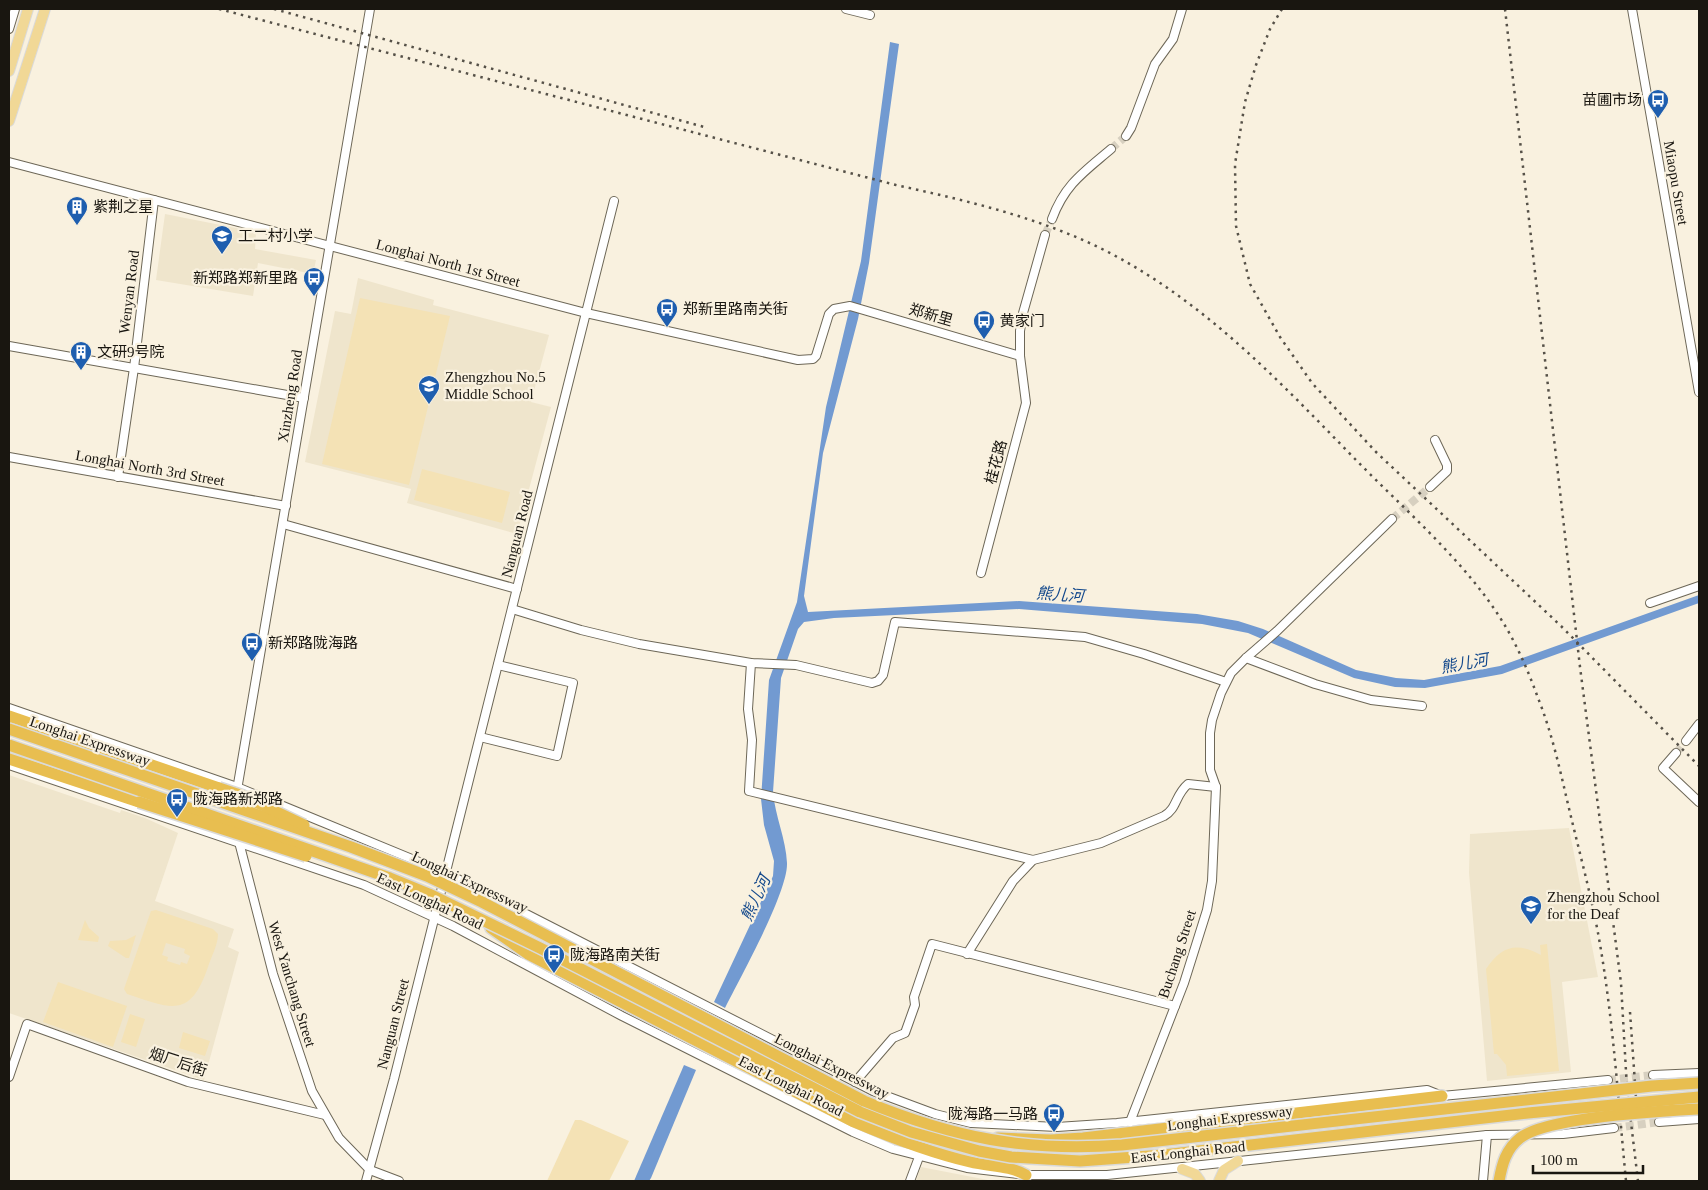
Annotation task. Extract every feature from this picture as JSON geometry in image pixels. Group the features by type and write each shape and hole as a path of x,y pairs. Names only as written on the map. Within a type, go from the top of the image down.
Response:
{"highway":[{"path":"9,716 243,796 351,847"},
{"name":"Longhai Expressway","path":"9,728 412,870 482,902 864,1101 917,1122 989,1140 1050,1147 1122,1145 1652,1086 1699,1083"},
{"name":"Longhai Expressway","path":"9,745 390,878 473,914 860,1112 929,1137 978,1152 1060,1161 1132,1158 1528,1113 1699,1097"},
{"path":"9,759 300,855 345,862"},
{"path":"473,914 528,954 645,1016 868,1128 896,1139 971,1162 1014,1168 1026,1175"},
{"path":"989,1140 1000,1137 1065,1139 1442,1096"},
{"path":"1499,1181 1504,1158 1515,1142 1528,1133 1545,1127 1610,1117 1699,1109"}],"main road":[{"path":"9,71 28,9"},
{"path":"9,121 45,9"},
{"path":"1219,1181 1224,1170 1238,1160"},
{"path":"1182,1169 1194,1174 1200,1181"}],"street":[{"path":"9,29 15,9"},
{"name":"Xinzheng Road","path":"237,787 370,9"},
{"path":"846,9 870,15"},
{"path":"1126,136 1131,128 1155,64 1173,39 1182,9"},
{"name":"Miaopu Street","path":"1632,9 1699,392"},
{"path":"1052,219 1064,191 1111,149"},
{"name":"Longhai North 1st Street","path":"9,162 586,314 807,361 813,360 816,356 830,314 834,309 850,306"},
{"name":"Wenyan Road","path":"118,476 134,368 154,200"},
{"name":"Nanguan Road","path":"446,873 614,201"},
{"name":"桂花路","path":"981,573 1026,403 1020,356 1023,313 1045,235"},
{"name":"郑新里","path":"850,306 1020,356"},
{"path":"9,346 304,398"},
{"path":"1430,487 1448,471 1435,440"},
{"name":"Longhai North 3rd Street","path":"9,457 286,506"},
{"name":"Buchang Street","path":"1130,1122 1196,950 1210,891 1216,787 1210,770 1210,732 1216,705 1226,682 1246,658 1277,631 1392,520"},
{"path":"283,524 517,589"},
{"path":"1650,603 1699,586"},
{"path":"512,609 581,630 639,644 751,663 796,665 872,683 878,681 884,675 895,622 1085,638 1144,654 1226,682"},
{"path":"1246,658 1315,684 1371,700 1422,706"},
{"path":"751,663 748,709 752,740 749,791 1033,860 1101,843 1164,816 1172,811 1180,790 1188,784 1216,787"},
{"path":"480,737 557,756 573,683 498,665"},
{"name":"East Longhai Road","path":"9,708 237,787 446,873 856,1082 898,1102 971,1123 1057,1127 1130,1122 1427,1090 1442,1096 1608,1080"},
{"path":"1686,741 1699,724"},
{"path":"1676,753 1664,768 1699,802"},
{"name":"East Longhai Road","path":"9,765 364,885 435,917 806,1110 893,1149 919,1157 993,1172 1026,1175 1108,1175 1182,1169 1238,1160 1486,1135 1563,1134 1614,1128"},
{"name":"West Yanchang Street","path":"237,787 239,844 273,974 312,1091 339,1138 370,1170"},
{"path":"967,954 1013,882 1033,860"},
{"name":"Nanguan Street","path":"366,1181 446,873"},
{"path":"856,1082 893,1038 905,1033 932,944 1175,1006"},
{"name":"烟厂后街","path":"9,1077 27,1024 188,1082 325,1115"},
{"path":"1653,1075 1699,1073"},
{"path":"1659,1122 1699,1119"},
{"path":"1483,1181 1486,1135"},
{"path":"910,1181 919,1157"},
{"path":"370,1170 399,1181"}],"shaded area":[{"name":"工二村小学","path":"165,214 256,232 255,249 316,260 313,274 258,263 253,296 156,280"},
{"name":"Zhengzhou No.5 Middle School","path":"358,278 434,300 433,305 549,335 531,402 551,407 517,534 407,503 411,489 305,462 335,311 351,314"},
{"path":"360,298 450,316 409,485 322,464"},
{"path":"422,469 510,492 502,523 414,500"},
{"path":"9,775 120,813 121,810 145,818 178,833 155,901 234,929 228,947 239,952 204,1080 9,1013"},
{"name":"Zhengzhou School for the Deaf","path":"1569,828 1598,977 1562,982 1571,1072 1487,1081 1469,873 1470,834"},
{"path":"156,910 213,929 218,934 216,947 201,984 194,996 186,1003 177,1006 167,1006 142,999 127,994 124,989 151,911","holes":["166,943 185,949 184,953 190,956 187,964 181,962 180,965 167,961 168,957 162,955"]},
{"path":"85,920 89,928 99,937 98,942 78,940"},
{"path":"136,935 129,958 108,946 110,941 126,940"},
{"path":"1547,944 1559,1071 1507,1076 1506,1065 1497,1054 1494,1054 1486,969 1497,956 1509,948 1524,948 1541,955 1540,945"},
{"path":"58,982 127,1006 113,1047 43,1022"},
{"path":"130,1014 145,1019 136,1047 121,1042"},
{"path":"183,1032 210,1041 205,1056 179,1048"},
{"path":"575,1120 581,1120 629,1141 609,1181 547,1181"},
{"path":"921,1167 993,1181 916,1181"}],"water":[{"path":"890,42 899,44 869,263 858,319 823,453 804,596 808,612 1019,601 1197,614 1238,621 1263,629 1356,670 1396,678 1424,680 1500,666 1699,595 1699,603 1502,674 1425,688 1395,687 1354,678 1248,633 1202,624 1019,609 834,618 804,622 798,629 781,678 773,792 786,854 785,876 772,914 725,1008 714,1002 773,876 774,861 764,825 761,799 769,680 797,602 826,407 861,261"},
{"path":"684,1065 696,1070 651,1178 649,1181 634,1181"}],"tunnel":[{"path":"1111,149 1126,136"},
{"path":"1045,235 1052,219"},
{"path":"1392,519 1430,487"},
{"path":"1676,753 1686,741"},
{"path":"1608,1080 1653,1075"},
{"path":"1614,1128 1659,1122"}],"railway":[{"path":"219,9 896,185 977,204 1031,220 1083,240 1144,272 1209,319 1240,345 1298,401 1454,558 1489,601 1519,651 1544,713 1553,744 1595,919 1611,1026 1626,1181"},
{"path":"274,9 708,128"},
{"path":"1282,9 1270,29 1256,65 1245,102 1235,164 1236,226 1250,284 1280,337 1312,383 1376,452 1561,626 1699,766"},
{"path":"1505,9 1580,667 1621,983 1627,1089 1638,1181"},
{"path":"1630,1012 1637,1112"}],"place":[{"name":"苗圃市场","path":"1658,119"},
{"name":"紫荆之星","path":"77,226"},
{"name":"工二村小学","path":"222,255"},
{"name":"新郑路郑新里路","path":"314,297"},
{"name":"郑新里路南关街","path":"667,328"},
{"name":"黄家门","path":"984,340"},
{"name":"文研9号院","path":"81,371"},
{"name":"Zhengzhou No.5 Middle School","path":"429,405"},
{"name":"新郑路陇海路","path":"252,662"},
{"name":"陇海路新郑路","path":"177,818"},
{"name":"Zhengzhou School for the Deaf","path":"1531,925"},
{"name":"陇海路南关街","path":"554,974"},
{"name":"陇海路一马路","path":"1054,1133"}],"water label":[{"name":"熊儿河","path":"1060,594"},
{"name":"熊儿河","path":"1464,663"},
{"name":"熊儿河","path":"755,898"}]}
